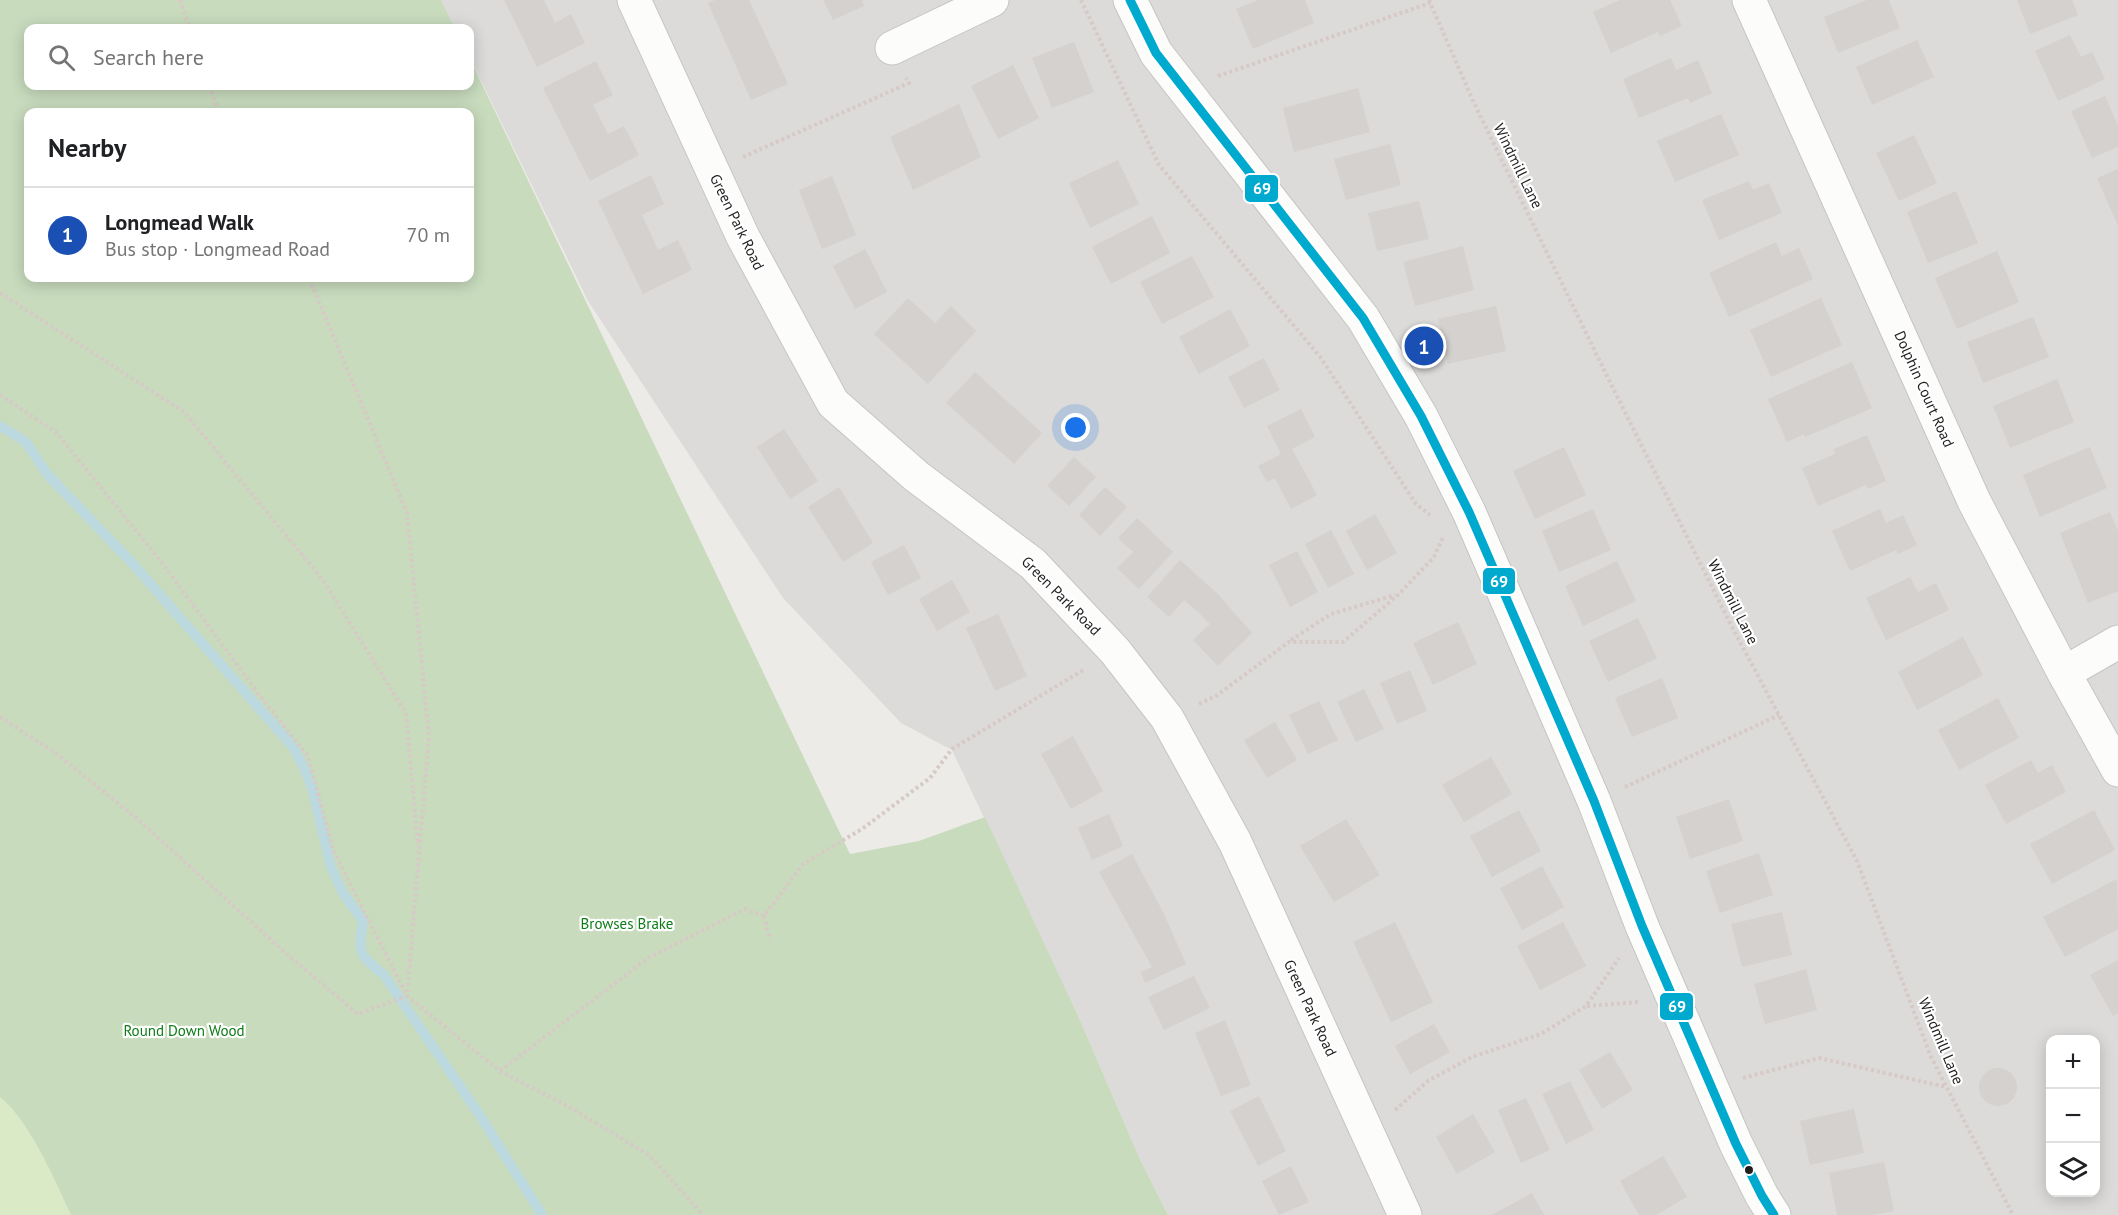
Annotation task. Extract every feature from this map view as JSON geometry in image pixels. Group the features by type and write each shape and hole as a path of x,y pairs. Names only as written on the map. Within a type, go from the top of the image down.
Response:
{"street":[{"name":"Green Park Road","path":"633,0 743,237 833,403 916,476 1033,564 1115,651 1167,718 1235,842 1405,1215"},
{"path":"892,48 992,0"},
{"path":"1130,0 1156,53 1363,318 1421,416 1458,520 1594,801 1673,999 1736,1144 1773,1215"},
{"name":"Dolphin Court Road","path":"1749,0 1974,501 2064,673 2118,770"},
{"path":"2064,673 2118,642"}],"path":[{"path":"180,0 189,24"},
{"path":"1081,0 1159,165 1321,358 1416,504 1458,520 1434,557 1399,594 1343,642 1288,642"},
{"path":"1187,94 1210,78 1430,2"},
{"name":"Windmill Lane","path":"1430,2 1474,103 1607,376 1733,629 1857,861 1932,1057 2013,1215"},
{"path":"712,171 909,83 892,48"},
{"path":"211,90 217,108"},
{"path":"309,282 407,513 429,736 407,996"},
{"path":"0,293 184,412 324,580 406,713 419,855"},
{"path":"0,395 56,432 163,564 259,695 308,756 333,850 407,996 500,1071 571,1108 649,1155 703,1215"},
{"path":"1167,718 1216,696 1288,642 1332,614 1399,594"},
{"path":"764,916 803,864 862,829 930,778 952,750 1061,685"},
{"path":"1594,801 1779,715"},
{"path":"0,717 57,753 135,816 289,956 358,1014 407,996"},
{"path":"500,1071 648,958 745,909 764,916"},
{"path":"764,916 770,940"},
{"path":"1367,1133 1428,1081 1472,1057 1541,1034 1586,1006 1642,926"},
{"path":"1586,1006 1673,999"},
{"path":"1712,1086 1819,1058 1947,1088"}],"shaded area":[{"path":"441,0 2118,0 2118,1215 1168,1215 1139,1157 1079,1018 952,750 901,723 783,598 588,301 474,66 474,24 453,24"}],"green space":[{"name":"Browses Brake","path":"0,0 441,0 453,24 24,24 24,90 474,90 474,67 850,854 919,841 985,817 1079,1018 1139,1157 1168,1215 71,1215 31,1136 0,1097"},
{"path":"0,1097 22,1120 71,1215 0,1215"}],"building":[{"path":"504,0 544,0 555,23 571,14 585,43 537,67"},
{"path":"715,0 749,0 788,84 751,100 708,3"},
{"path":"823,0 862,0 864,6 833,20"},
{"path":"1258,0 1305,0 1314,23 1253,49 1236,9"},
{"path":"1620,0 1670,0 1682,26 1660,36 1658,32 1611,53 1593,12"},
{"path":"1867,0 1889,0 1900,28 1838,53 1824,17"},
{"path":"2017,0 2072,0 2078,15 2030,34"},
{"path":"2070,35 2081,57 2092,52 2105,79 2058,101 2035,51"},
{"path":"1917,40 1934,77 1872,105 1856,67"},
{"path":"1074,42 1094,92 1052,108 1032,58"},
{"path":"1671,58 1676,70 1698,60 1712,93 1690,103 1688,98 1639,118 1623,79"},
{"path":"596,61 613,95 593,105 608,134 624,126 639,155 590,181 543,88"},
{"path":"1013,65 1039,118 998,139 971,86"},
{"path":"1358,88 1370,132 1294,152 1283,108"},
{"path":"2105,96 2118,126 2118,147 2092,158 2071,111"},
{"path":"959,104 981,157 913,190 890,137"},
{"path":"1721,114 1739,155 1675,182 1657,141"},
{"path":"1914,135 1937,183 1899,201 1876,153"},
{"path":"1390,144 1401,185 1346,200 1334,159"},
{"path":"1118,160 1139,204 1090,228 1069,183"},
{"path":"2118,169 2118,226 2097,178"},
{"path":"651,175 664,204 642,215 658,250 678,240 692,270 643,294 598,201"},
{"path":"832,176 856,235 822,249 799,190"},
{"path":"1749,181 1753,190 1769,183 1782,213 1719,240 1702,200"},
{"path":"1956,191 1978,243 1928,263 1907,212"},
{"path":"1419,201 1429,239 1377,251 1368,213"},
{"path":"1152,216 1170,253 1111,284 1092,247"},
{"path":"1776,242 1782,256 1799,248 1813,279 1729,317 1709,273"},
{"path":"1463,246 1474,290 1415,306 1403,262"},
{"path":"865,249 887,292 855,309 833,266"},
{"path":"1997,251 2019,302 1957,329 1935,278"},
{"path":"1192,256 1214,297 1162,324 1140,282"},
{"path":"908,298 935,323 951,306 976,331 928,384 874,334"},
{"path":"1821,298 1842,345 1771,377 1750,330"},
{"path":"1496,306 1506,351 1448,364 1438,319"},
{"path":"1230,309 1250,346 1199,374 1179,337"},
{"path":"2033,317 2049,357 1983,383 1967,342"},
{"path":"1264,358 1280,390 1244,408 1228,377"},
{"path":"1852,362 1872,408 1805,437 1804,434 1787,442 1768,399"},
{"path":"975,372 1042,433 1014,464 946,403"},
{"path":"2057,379 2074,422 2010,448 1993,406"},
{"path":"1301,409 1315,437 1292,449 1317,495 1291,509 1275,478 1267,482 1258,466 1281,454 1267,426"},
{"path":"784,429 818,481 790,499 757,447"},
{"path":"1867,435 1886,481 1868,489 1866,485 1818,506 1802,468 1835,454 1834,449"},
{"path":"1564,447 1586,495 1535,519 1513,471"},
{"path":"2090,447 2107,488 2040,517 2023,475"},
{"path":"1074,457 1096,477 1069,506 1047,486"},
{"path":"839,487 873,543 843,562 808,507"},
{"path":"1105,487 1127,507 1100,536 1079,515"},
{"path":"1593,509 1611,550 1559,572 1542,531"},
{"path":"1880,509 1886,523 1903,515 1917,545 1898,554 1896,550 1850,571 1832,531"},
{"path":"2110,512 2118,531 2118,591 2088,603 2060,533"},
{"path":"1375,514 1397,553 1367,570 1346,531"},
{"path":"1137,518 1173,552 1139,589 1117,568 1133,552 1118,538"},
{"path":"1331,530 1354,574 1328,588 1305,544"},
{"path":"904,545 921,578 888,595 871,562"},
{"path":"1297,551 1318,592 1290,607 1269,565"},
{"path":"1180,560 1217,593 1252,633 1218,666 1193,640 1210,624 1199,613 1184,600 1169,617 1147,597"},
{"path":"1617,561 1636,601 1583,626 1565,586"},
{"path":"1910,577 1918,592 1936,583 1949,610 1886,640 1866,598"},
{"path":"952,580 970,612 937,631 919,599"},
{"path":"998,614 1027,676 995,691 966,628"},
{"path":"1638,618 1657,658 1608,682 1589,641"},
{"path":"1458,622 1477,664 1433,685 1413,643"},
{"path":"1963,637 1983,675 1917,710 1898,672"},
{"path":"1410,670 1427,711 1397,724 1380,683"},
{"path":"1662,678 1678,718 1632,737 1615,698"},
{"path":"1364,689 1384,729 1356,742 1337,702"},
{"path":"1998,698 2019,738 1959,770 1938,730"},
{"path":"1319,701 1338,740 1308,754 1289,715"},
{"path":"1275,722 1297,760 1267,778 1244,740"},
{"path":"1073,736 1103,791 1071,809 1041,754"},
{"path":"1491,757 1512,794 1464,822 1442,785"},
{"path":"2031,760 2038,773 2052,765 2066,792 2006,824 1985,785"},
{"path":"1729,799 1743,841 1690,859 1676,817"},
{"path":"1519,810 1541,851 1492,877 1470,836"},
{"path":"2094,810 2115,850 2052,884 2030,844"},
{"path":"1109,814 1123,846 1092,860 1078,828"},
{"path":"1346,819 1380,875 1334,902 1300,846"},
{"path":"1759,853 1773,895 1720,913 1706,871"},
{"path":"1132,854 1163,912 1186,964 1145,983 1141,972 1152,967 1099,872"},
{"path":"1542,866 1564,907 1522,930 1500,888"},
{"path":"2117,879 2118,929 2065,957 2043,917"},
{"path":"1782,912 1792,955 1742,967 1731,924"},
{"path":"1395,922 1433,1002 1391,1022 1353,942"},
{"path":"1563,922 1586,966 1540,990 1517,946"},
{"path":"2118,960 2118,1013 2113,1016 2090,975"},
{"path":"1806,969 1817,1010 1765,1024 1754,984"},
{"path":"1194,976 1210,1008 1164,1030 1148,997"},
{"path":"1225,1020 1251,1085 1221,1096 1195,1033"},
{"path":"1434,1024 1450,1052 1410,1074 1395,1046"},
{"path":"1610,1052 1633,1090 1602,1109 1579,1070"},
{"path":"1998,1068 2012,1073 2017,1087 2012,1101 1998,1106 1984,1101 1979,1087 1984,1073"},
{"path":"1570,1081 1594,1130 1566,1144 1542,1094"},
{"path":"1259,1096 1286,1151 1258,1166 1230,1111"},
{"path":"1526,1098 1550,1150 1521,1163 1498,1110"},
{"path":"1854,1109 1864,1153 1810,1165 1800,1121"},
{"path":"1473,1114 1495,1152 1457,1174 1436,1137"},
{"path":"1663,1156 1687,1197 1656,1215 1639,1215 1620,1181"},
{"path":"1884,1162 1894,1211 1872,1215 1837,1215 1829,1173"},
{"path":"1291,1166 1309,1202 1279,1215 1262,1181"},
{"path":"1532,1193 1544,1215 1492,1215"}],"waterway":[{"path":"0,426 26,442 47,474 133,564 293,747 312,788 331,867 343,893 363,921 362,952 369,962 384,975 481,1117 542,1215"}],"transit line":[{"name":"69","path":"1130,0 1156,53 1363,318 1421,416 1469,512 1594,801 1642,926 1736,1144 1774,1215"}],"place":[{"name":"Longmead Walk","path":"1424,346"}],"park label":[{"name":"Round Down Wood","path":"184,1031"}]}
